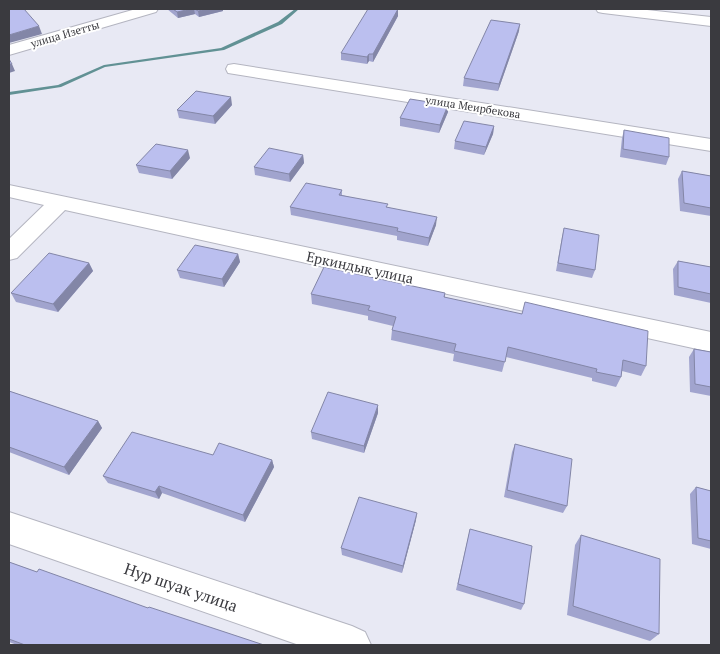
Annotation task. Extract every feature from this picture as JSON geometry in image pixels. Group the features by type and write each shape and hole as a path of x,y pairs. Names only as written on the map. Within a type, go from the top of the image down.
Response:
{"street":[{"name":"улица Изетты","path":"9,50 151,9"},
{"path":"603,9 711,22"},
{"path":"686,9 711,12"},
{"name":"улица Меирбекова","path":"234,69 711,145"},
{"name":"Еркиндык улица","path":"9,191 711,342"},
{"path":"9,252 60,202"},
{"name":"Нур шуак улица","path":"9,528 352,645"}],"building":[{"path":"9,9 24,9 39,26 9,35"},
{"path":"173,9 191,9 177,12"},
{"path":"368,9 398,9 373,54 369,54 367,57 341,53"},
{"path":"491,20 520,24 499,84 464,78"},
{"path":"196,91 231,97 213,116 177,110"},
{"path":"410,99 448,105 440,125 400,118"},
{"path":"464,121 494,126 486,147 455,141"},
{"path":"624,130 669,138 669,157 623,149"},
{"path":"156,144 188,150 170,171 136,165"},
{"path":"269,148 303,155 289,174 254,167"},
{"path":"682,171 711,176 711,208 684,203"},
{"path":"306,183 342,190 339,195 388,204 386,207 437,217 429,238 397,231 398,228 290,207"},
{"path":"564,228 599,235 595,270 558,263"},
{"path":"195,245 238,254 222,279 177,270"},
{"path":"49,253 89,263 53,304 11,293"},
{"path":"678,261 711,267 711,294 678,287"},
{"path":"324,267 445,293 444,297 522,314 525,302 648,331 646,366 623,360 621,377 596,372 597,369 508,347 505,362 454,351 456,344 392,330 396,317 368,310 370,306 311,294"},
{"path":"694,349 711,352 711,387 695,384"},
{"path":"9,391 98,421 64,467 9,447"},
{"path":"328,392 378,405 364,446 311,432"},
{"path":"132,432 213,455 219,443 272,460 243,515 159,486 155,492 103,476"},
{"path":"515,444 572,459 567,506 507,490"},
{"path":"696,487 711,491 711,541 698,538"},
{"path":"359,497 417,513 403,566 341,548"},
{"path":"470,529 532,546 524,604 458,584"},
{"path":"581,535 660,559 659,634 573,606"},
{"path":"9,562 37,572 39,569 148,608 264,645 25,645 9,639"}],"waterway":[{"path":"9,94 59,86 104,66 222,49 280,23 297,9"}]}
